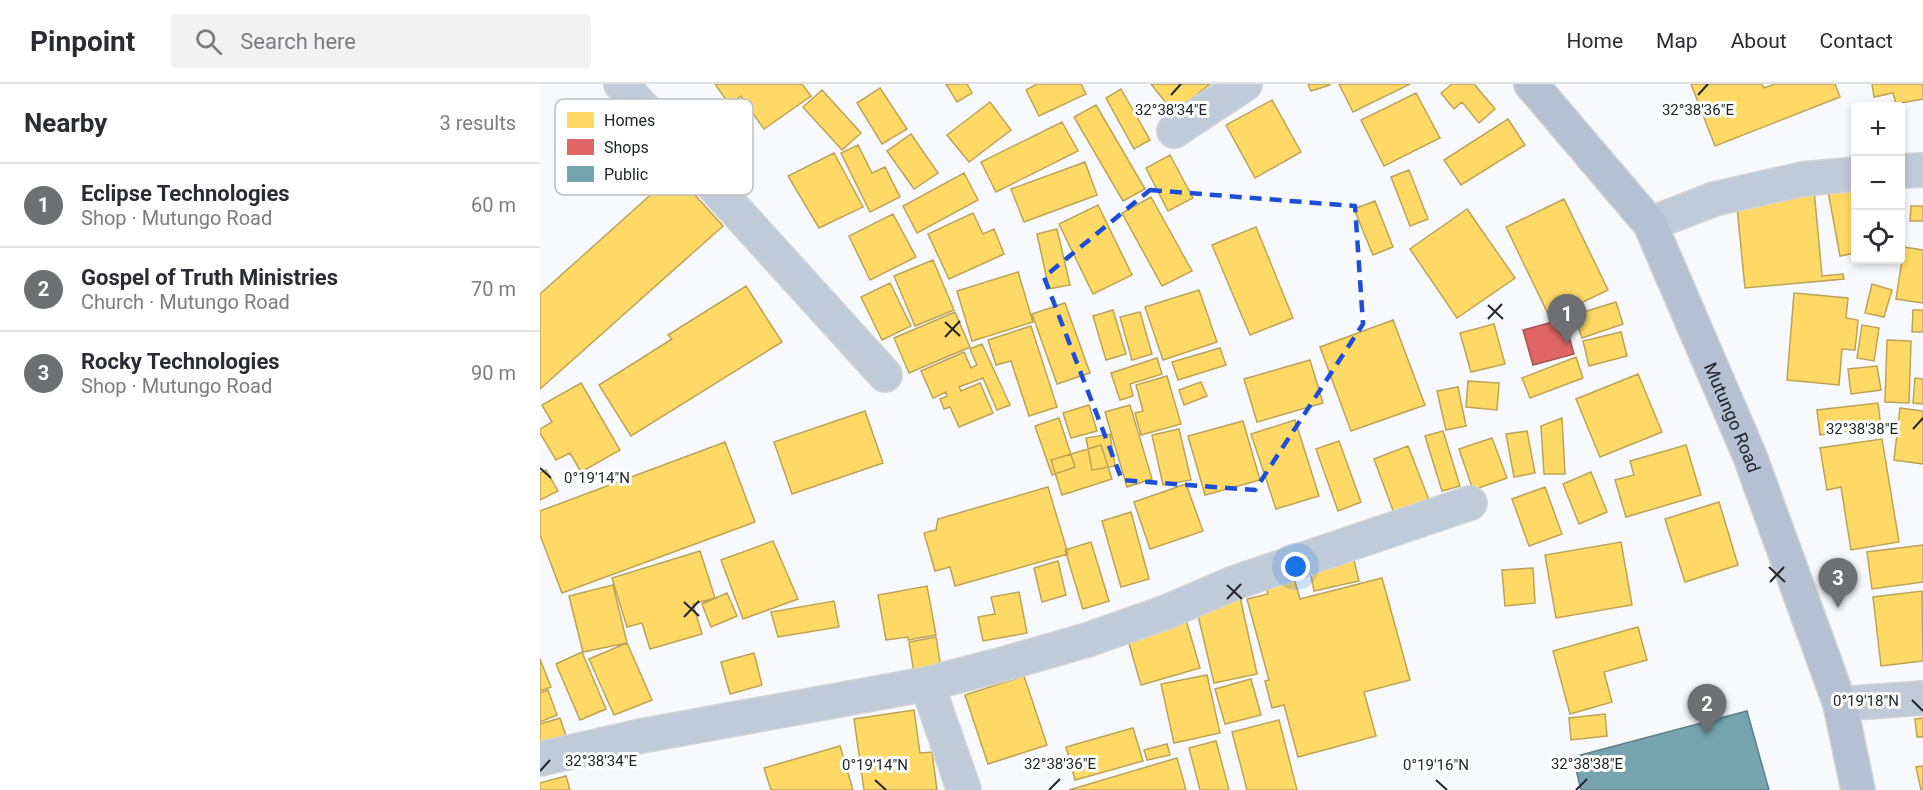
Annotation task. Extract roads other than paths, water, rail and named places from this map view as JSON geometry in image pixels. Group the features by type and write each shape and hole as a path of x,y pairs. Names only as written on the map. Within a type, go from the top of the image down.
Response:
{"main road":[{"name":"Mutungo Road","path":"1531,84 1650,224 1749,454 1840,704 1858,790"}],"street":[{"path":"621,84 635,99"},
{"path":"1174,131 1245,84"},
{"path":"1905,171 1923,170"},
{"path":"1650,224 1714,199 1803,178 1851,174"},
{"path":"722,195 885,375"},
{"path":"540,759 641,736 927,684 1087,640 1164,613 1234,583 1470,502"},
{"path":"927,684 964,790"},
{"path":"1840,704 1923,698"}],"place":[{"name":"Eclipse Technologies","path":"1567,344"},
{"name":"Rocky Technologies","path":"1838,608"},
{"name":"Gospel of Truth Ministries","path":"1707,734"}]}
